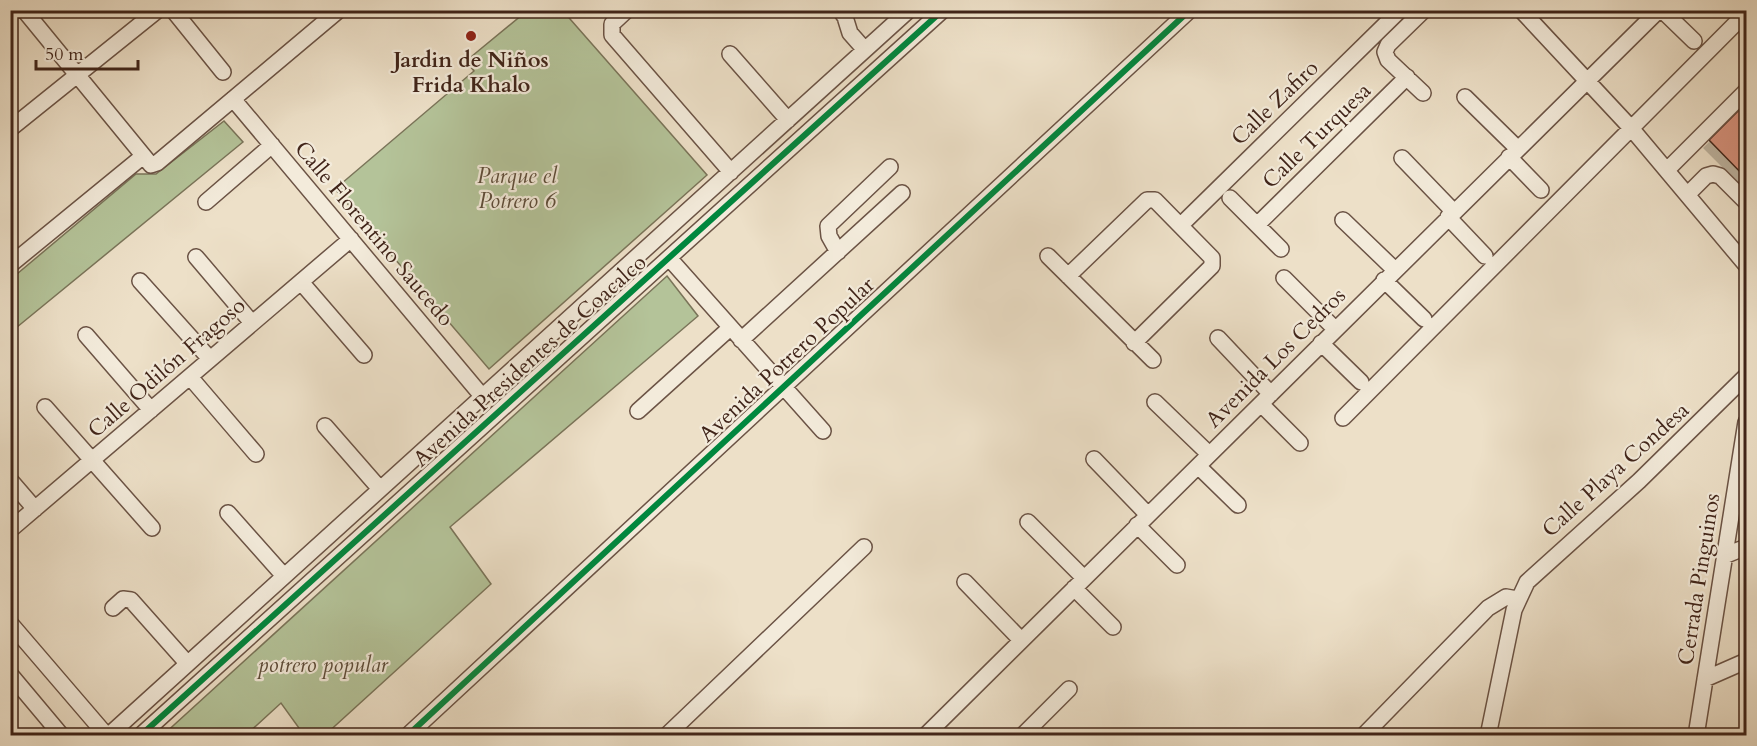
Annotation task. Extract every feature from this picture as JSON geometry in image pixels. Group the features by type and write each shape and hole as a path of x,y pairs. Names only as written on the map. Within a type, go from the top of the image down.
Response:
{"street":[{"path":"24,10 149,164 155,164 339,10"},
{"path":"10,129 158,10"},
{"path":"173,10 223,72"},
{"path":"627,10 609,20 612,35 731,172"},
{"path":"840,10 846,17 850,33 865,50"},
{"name":"Avenida Presidentes de Coacalco","path":"107,735 909,10"},
{"name":"Avenida Presidentes de Coacalco","path":"140,735 943,10"},
{"name":"Avenida Potrero Popular","path":"407,735 1190,10"},
{"name":"Calle Zafiro","path":"1181,225 1400,10"},
{"path":"1423,93 1388,60 1386,49 1424,10"},
{"path":"1525,12 1586,81 1632,128 1746,265"},
{"path":"1656,12 1694,41"},
{"name":"Avenida Los Cedros","path":"925,735 1656,12"},
{"path":"1342,418 1746,13"},
{"path":"730,54 788,120"},
{"name":"Calle Turquesa","path":"1257,225 1407,78"},
{"path":"1668,170 1746,91"},
{"path":"1465,97 1541,190"},
{"name":"Calle Florentino Saucedo","path":"233,99 482,396"},
{"path":"206,202 272,145"},
{"path":"10,265 142,157"},
{"path":"1402,158 1485,256"},
{"path":"838,252 828,236 828,226 890,167"},
{"path":"1689,194 1713,174 1720,176 1746,202"},
{"path":"741,340 902,193"},
{"path":"1230,198 1281,249"},
{"path":"1068,276 1147,200 1158,202 1181,225 1212,258 1212,266 1134,343"},
{"path":"1343,220 1424,319"},
{"name":"Calle Odilón Fragoso","path":"10,530 351,239"},
{"path":"1048,256 1153,360"},
{"path":"196,257 252,323"},
{"path":"669,258 823,431"},
{"path":"1284,278 1335,329"},
{"path":"140,281 210,359"},
{"path":"301,282 364,355"},
{"path":"594,296 609,312"},
{"path":"638,411 730,328"},
{"path":"86,334 151,410"},
{"path":"1218,338 1300,443"},
{"path":"1322,343 1361,382"},
{"name":"Calle Playa Condesa","path":"1517,599 1527,582 1549,560 1634,487 1746,376"},
{"path":"189,377 256,454"},
{"path":"1155,402 1238,505"},
{"path":"45,407 152,528"},
{"path":"325,426 380,489"},
{"name":"Cerrada Pinguinos","path":"1696,735 1746,427"},
{"path":"1094,459 1177,565"},
{"path":"10,480 35,509"},
{"path":"228,513 284,576"},
{"path":"346,519 362,535"},
{"path":"1028,522 1113,627"},
{"path":"666,735 864,547"},
{"path":"1724,556 1746,547"},
{"path":"965,582 1022,640"},
{"path":"1363,735 1488,608 1506,597 1517,599 1488,735"},
{"path":"113,608 123,599 131,600 187,663"},
{"path":"10,623 107,735"},
{"path":"1704,679 1746,661"},
{"path":"10,674 62,735"},
{"path":"1022,735 1069,689"}],"green space":[{"name":"Parque el Potrero 6","path":"528,10 563,11 707,175 489,369 335,189 474,71 466,61"},
{"path":"224,121 243,142 11,332 11,279 136,174 156,174"},
{"name":"potrero popular","path":"667,276 698,316 450,527 491,584 325,735 304,735 281,703 246,735 163,735"}],"building":[{"path":"1746,103 1746,178 1709,140"}],"cycle path":[{"path":"140,736 943,10"},
{"path":"407,736 1190,10"}],"place":[{"name":"Jardin de Niños Frida Khalo","path":"471,36"}]}
